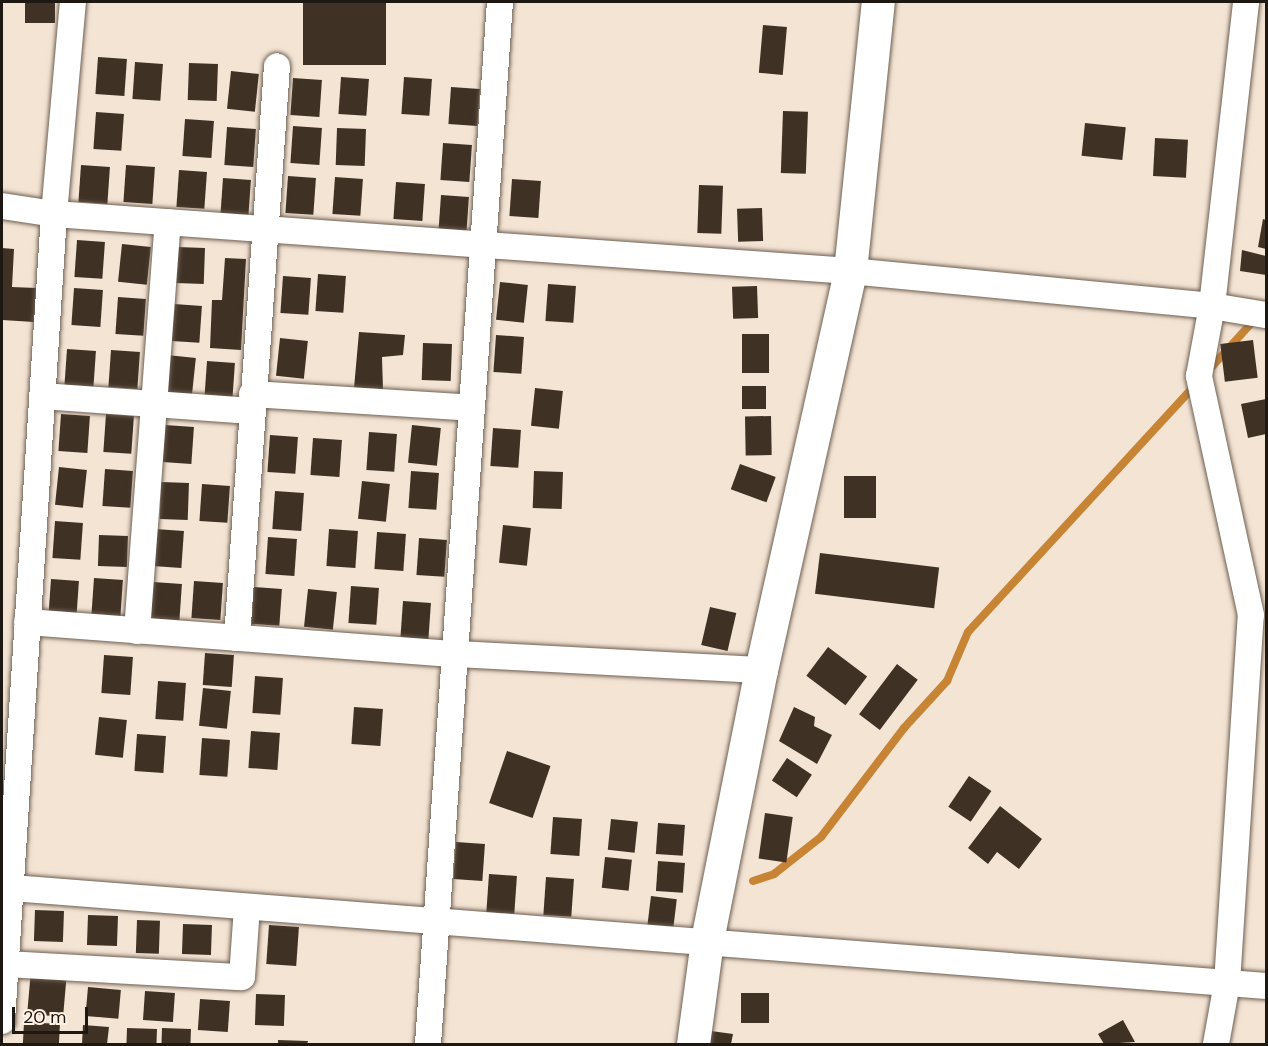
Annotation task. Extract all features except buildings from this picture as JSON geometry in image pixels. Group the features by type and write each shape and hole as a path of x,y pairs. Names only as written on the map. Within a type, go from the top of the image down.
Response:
{"street":[{"path":"2,1021 54,214 73,2"},
{"path":"428,1044 500,2"},
{"path":"693,1044 707,940 761,670 850,271 878,2"},
{"path":"1216,1044 1227,983 1251,615 1199,376 1212,306 1246,2"},
{"path":"237,638 263,228 277,66"},
{"path":"2,206 54,214 850,271 1212,306 1266,315"},
{"path":"137,631 168,222"},
{"path":"42,396 154,403 472,408"},
{"path":"27,622 456,654 761,670"},
{"path":"12,888 437,923 707,940 1266,986"},
{"path":"6,964 242,977 247,908"}],"waterway":[{"path":"1208,371 1257,317"},
{"path":"753,881 774,874 821,837 904,728 947,681 968,632 1196,384"}]}
